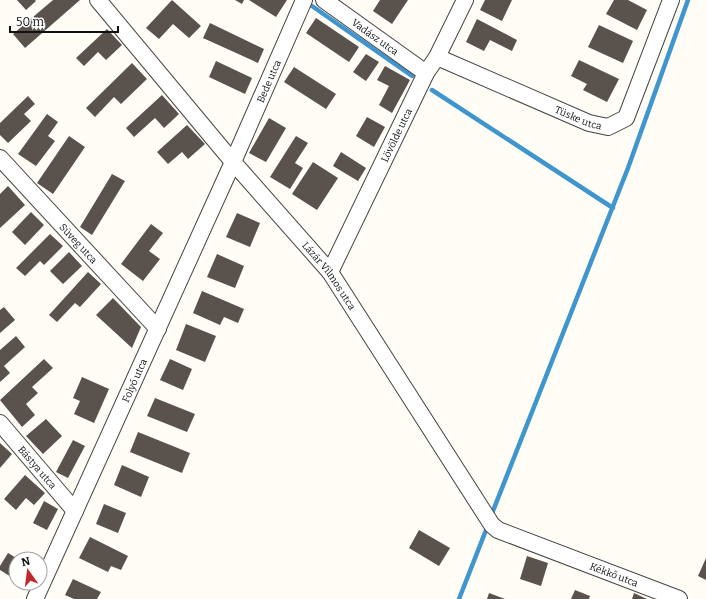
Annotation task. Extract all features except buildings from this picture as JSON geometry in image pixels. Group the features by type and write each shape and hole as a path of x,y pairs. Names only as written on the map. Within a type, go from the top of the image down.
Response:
{"street":[{"name":"Lázár Vilmos utca","path":"98,0 233,162 330,272 489,519 498,530 550,549"},
{"name":"Bede utca","path":"233,162 304,0"},
{"name":"Vadász utca","path":"324,0 426,74"},
{"name":"Lövölde utca","path":"330,272 426,74 437,57 465,0"},
{"name":"Tüske utca","path":"437,57 588,123 608,127 626,118 671,0"},
{"name":"Süveg utca","path":"0,158 158,329"},
{"name":"Folyó utca","path":"35,599 233,162"},
{"name":"Bástya utca","path":"0,423 75,511"},
{"name":"Kékkő utca","path":"550,549 679,599"}],"waterway":[{"path":"491,516 628,168 688,0"},
{"path":"312,6 412,76"},
{"path":"432,90 613,208"},
{"path":"459,599 488,525"}]}
